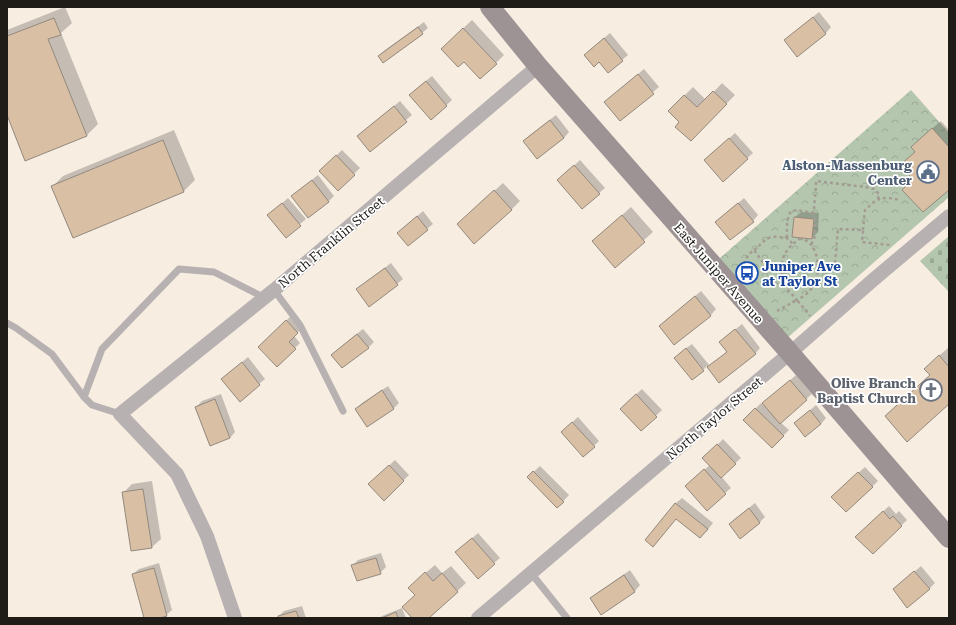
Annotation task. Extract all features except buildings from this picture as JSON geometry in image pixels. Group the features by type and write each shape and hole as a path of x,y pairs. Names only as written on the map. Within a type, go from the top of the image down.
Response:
{"street":[{"name":"East Juniper Avenue","path":"490,7 538,66 790,353 949,538"},
{"name":"North Franklin Street","path":"120,414 270,294 538,66"},
{"name":"North Taylor Street","path":"478,618 949,216"},
{"path":"120,414 177,474 207,536 235,618"}],"lane":[{"path":"84,397 102,349 179,269 214,272 270,294 300,325 343,411"},
{"path":"7,323 52,354 84,397 92,405 120,414"},
{"path":"531,573 567,618"}],"path":[{"path":"811,244 815,235 814,213 816,181 874,189 879,194 878,199"},
{"path":"890,245 862,242 865,210 878,199 885,197 900,200"},
{"path":"787,238 788,217 791,211 797,210 814,213"},
{"path":"818,269 834,272 838,229 863,230"},
{"path":"738,275 748,255 768,238 787,238 793,244"},
{"path":"773,314 797,300 804,297 812,288 818,274 816,256 811,244 805,239 799,239 785,254 782,263 782,278 785,286 797,300 815,321"},
{"path":"754,250 764,264 782,274"}],"green space":[{"path":"911,90 949,133 949,197 786,339 719,259"},
{"path":"949,236 949,292 920,261"}],"place":[{"name":"Alston-Massenburg Center","path":"928,172"},
{"name":"Juniper Ave at Taylor St","path":"747,273"},
{"name":"Olive Branch Baptist Church","path":"931,390"}]}
